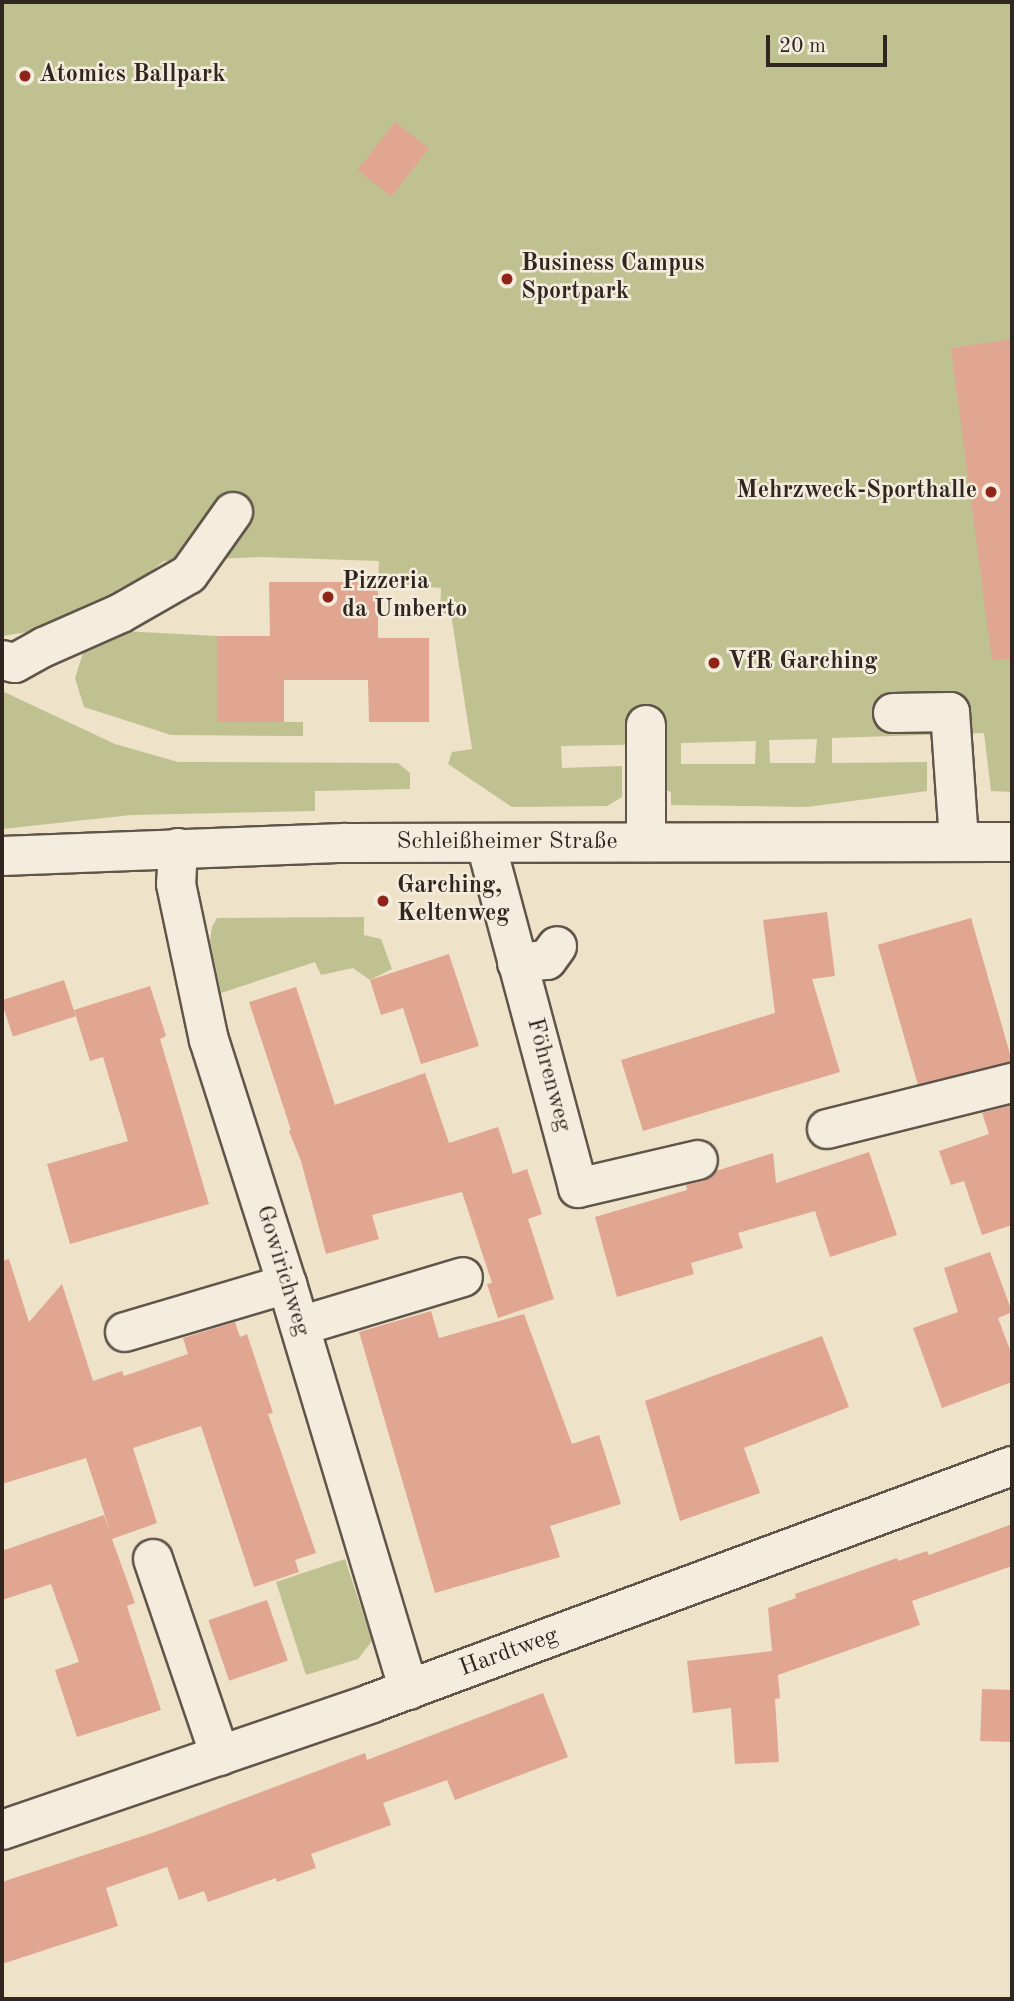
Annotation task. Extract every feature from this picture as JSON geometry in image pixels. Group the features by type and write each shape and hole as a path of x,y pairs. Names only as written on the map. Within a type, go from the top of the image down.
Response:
{"street":[{"path":"2,660 15,663 121,613 189,574 233,512"},
{"path":"893,713 950,712 959,842"},
{"path":"646,724 646,842"},
{"name":"Schleißheimer Straße","path":"2,856 178,848 646,842 1012,842"},
{"name":"Föhrenweg","path":"486,844 578,1188 698,1160"},
{"name":"Gowirichweg","path":"178,848 176,884 209,1040 300,1326 409,1690"},
{"path":"517,963 547,960 557,946"},
{"path":"827,1129 1012,1083"},
{"path":"300,1326 463,1277"},
{"path":"125,1332 287,1284"},
{"name":"Hardtweg","path":"2,1830 409,1690 1012,1466"},
{"path":"153,1559 220,1756"}],"green space":[{"name":"Business Campus Sportpark","path":"2,2 1012,2 1012,792 991,791 984,733 832,738 832,763 927,762 927,791 807,807 671,805 671,792 666,790 665,744 561,746 562,768 622,766 622,797 607,806 512,807 448,764 452,752 472,749 451,614 440,614 441,588 378,582 379,561 261,557 164,561 108,605 53,628 2,636","holes":["817,739 815,763 770,763 769,740","756,741 755,764 681,764 681,743"]},
{"path":"121,631 217,636 284,722 303,722 303,736 171,735 84,707 75,678 84,650"},
{"path":"2,691 115,744 178,762 398,763 410,773 410,789 315,791 315,811 131,815 2,829"},
{"path":"364,917 364,935 381,939 392,969 370,980 353,968 321,975 315,962 221,993 210,941 212,927 217,918"},
{"path":"345,1559 372,1641 358,1659 306,1675 276,1582"}],"building":[{"path":"395,122 429,148 391,197 357,170"},
{"name":"Mehrzweck-Sporthalle","path":"1012,339 1012,659 992,660 951,348"},
{"path":"269,582 378,582 378,638 429,638 429,722 369,722 368,680 284,680 284,722 217,722 217,636 270,636"},
{"path":"827,912 835,976 812,979 840,1072 643,1131 621,1060 775,1013 763,920"},
{"path":"971,918 1012,1062 919,1089 878,945"},
{"path":"449,954 479,1046 421,1064 403,1008 381,1015 370,980"},
{"path":"64,980 76,1016 13,1037 2,1000"},
{"path":"150,986 166,1036 160,1039 209,1204 70,1244 47,1164 128,1141 103,1057 90,1061 74,1010"},
{"path":"296,987 335,1105 425,1073 449,1143 498,1127 513,1174 527,1169 542,1214 528,1219 554,1299 498,1318 487,1284 492,1283 462,1192 372,1215 379,1239 326,1254 301,1161 249,1002"},
{"path":"1012,1105 1012,1225 982,1235 964,1181 951,1185 939,1151 989,1134 982,1113"},
{"path":"869,1152 897,1235 830,1257 815,1211 738,1233 743,1248 691,1263 694,1274 617,1297 595,1217 687,1190 686,1185 704,1181 716,1171 773,1153 776,1183"},
{"path":"990,1252 1012,1312 998,1318 1012,1355 1012,1382 942,1408 913,1328 958,1312 944,1268"},
{"path":"9,1259 29,1322 62,1284 93,1381 122,1371 124,1376 188,1354 183,1338 235,1322 240,1337 247,1334 273,1413 268,1414 316,1553 295,1560 299,1572 254,1587 201,1426 133,1448 157,1523 112,1539 135,1603 127,1606 161,1710 77,1737 55,1670 79,1662 51,1584 2,1600 2,1551 104,1515 111,1534 86,1458 2,1484 2,1261"},
{"path":"431,1311 439,1338 524,1314 572,1444 599,1435 621,1504 550,1526 560,1557 435,1593 359,1332"},
{"path":"822,1336 849,1407 744,1448 760,1493 680,1521 645,1401"},
{"path":"1012,1524 1012,1566 912,1601 920,1625 778,1675 780,1698 775,1699 779,1762 735,1764 731,1708 693,1713 687,1661 772,1651 768,1608 796,1598 795,1594 897,1558 898,1561 927,1551 929,1555"},
{"path":"267,1600 288,1661 229,1681 208,1620"},
{"path":"982,1689 1012,1690 1010,1742 980,1741"},
{"path":"543,1693 568,1757 455,1800 447,1780 383,1803 391,1825 311,1854 316,1868 277,1882 276,1878 208,1902 204,1891 179,1900 167,1867 106,1888 118,1926 2,1964 2,1882 155,1832 365,1753 367,1760"}],"place":[{"name":"Atomics Ballpark","path":"25,76"},
{"name":"Business Campus Sportpark","path":"507,279"},
{"name":"Mehrzweck-Sporthalle","path":"991,492"},
{"name":"Pizzeria da Umberto","path":"328,597"},
{"name":"VfR Garching","path":"714,663"},
{"name":"Garching, Keltenweg","path":"383,901"}]}
